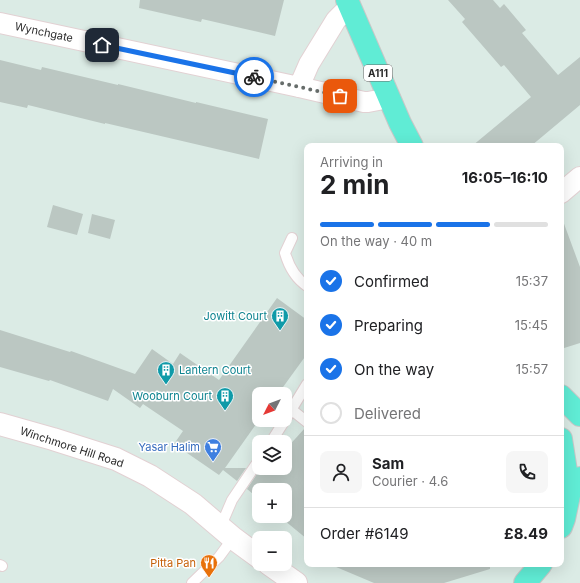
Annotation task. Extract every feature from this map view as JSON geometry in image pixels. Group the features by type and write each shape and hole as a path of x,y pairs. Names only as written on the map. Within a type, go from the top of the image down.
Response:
{"main road":[{"name":"A111","path":"348,3 389,98 411,143"},
{"path":"564,399 580,415"},
{"path":"564,458 566,471 576,482 564,519"},
{"path":"525,583 538,567"}],"street":[{"path":"299,87 309,64 348,3"},
{"name":"Wynchgate","path":"0,23 364,102 389,98"},
{"path":"564,190 580,177"},
{"name":"Winchmore Hill Road","path":"0,426 46,437 116,459 150,476 184,497 252,552"},
{"path":"279,571 296,583"}],"lane":[{"path":"292,238 285,253 293,272 304,284"},
{"path":"304,389 292,410 304,420"},
{"path":"192,583 218,556 227,533 232,500 252,470"}],"building":[{"path":"140,0 284,0 275,36 202,19 201,22 139,8"},
{"path":"448,0 493,0 500,8 504,4 526,30 522,33 558,75 580,57 580,105 535,143 476,143 531,97 504,65 501,67 462,22 465,19"},
{"path":"0,60 41,70 42,67 268,119 259,159 28,105 27,108 0,102"},
{"path":"53,205 83,214 77,235 47,227"},
{"path":"92,214 115,220 110,239 88,233"},
{"path":"564,224 580,267 580,343 564,348"},
{"path":"277,298 304,318 304,358 283,387 252,387 252,427 254,427 225,468 246,468 237,481 223,470 219,475 174,444 183,431 143,404 140,408 113,389 108,401 50,380 49,381 0,367 0,330 70,352 71,351 135,374 152,349 173,364 180,353 219,380"},
{"path":"304,429 304,537 288,523 292,523 292,483 252,483 252,493 247,489 256,475 292,475 292,442"},
{"path":"336,567 490,567 490,569 444,583 374,583"}],"way so far":[{"path":"254,77 340,96"}],"place":[{"name":"Jowitt Court","path":"280,331"},
{"name":"Lantern Court","path":"166,385"},
{"name":"Wooburn Court","path":"225,411"},
{"name":"Yasar Halim","path":"213,462"},
{"name":"Pitta Pan","path":"209,578"}],"route":[{"path":"102,45 254,77"}]}
